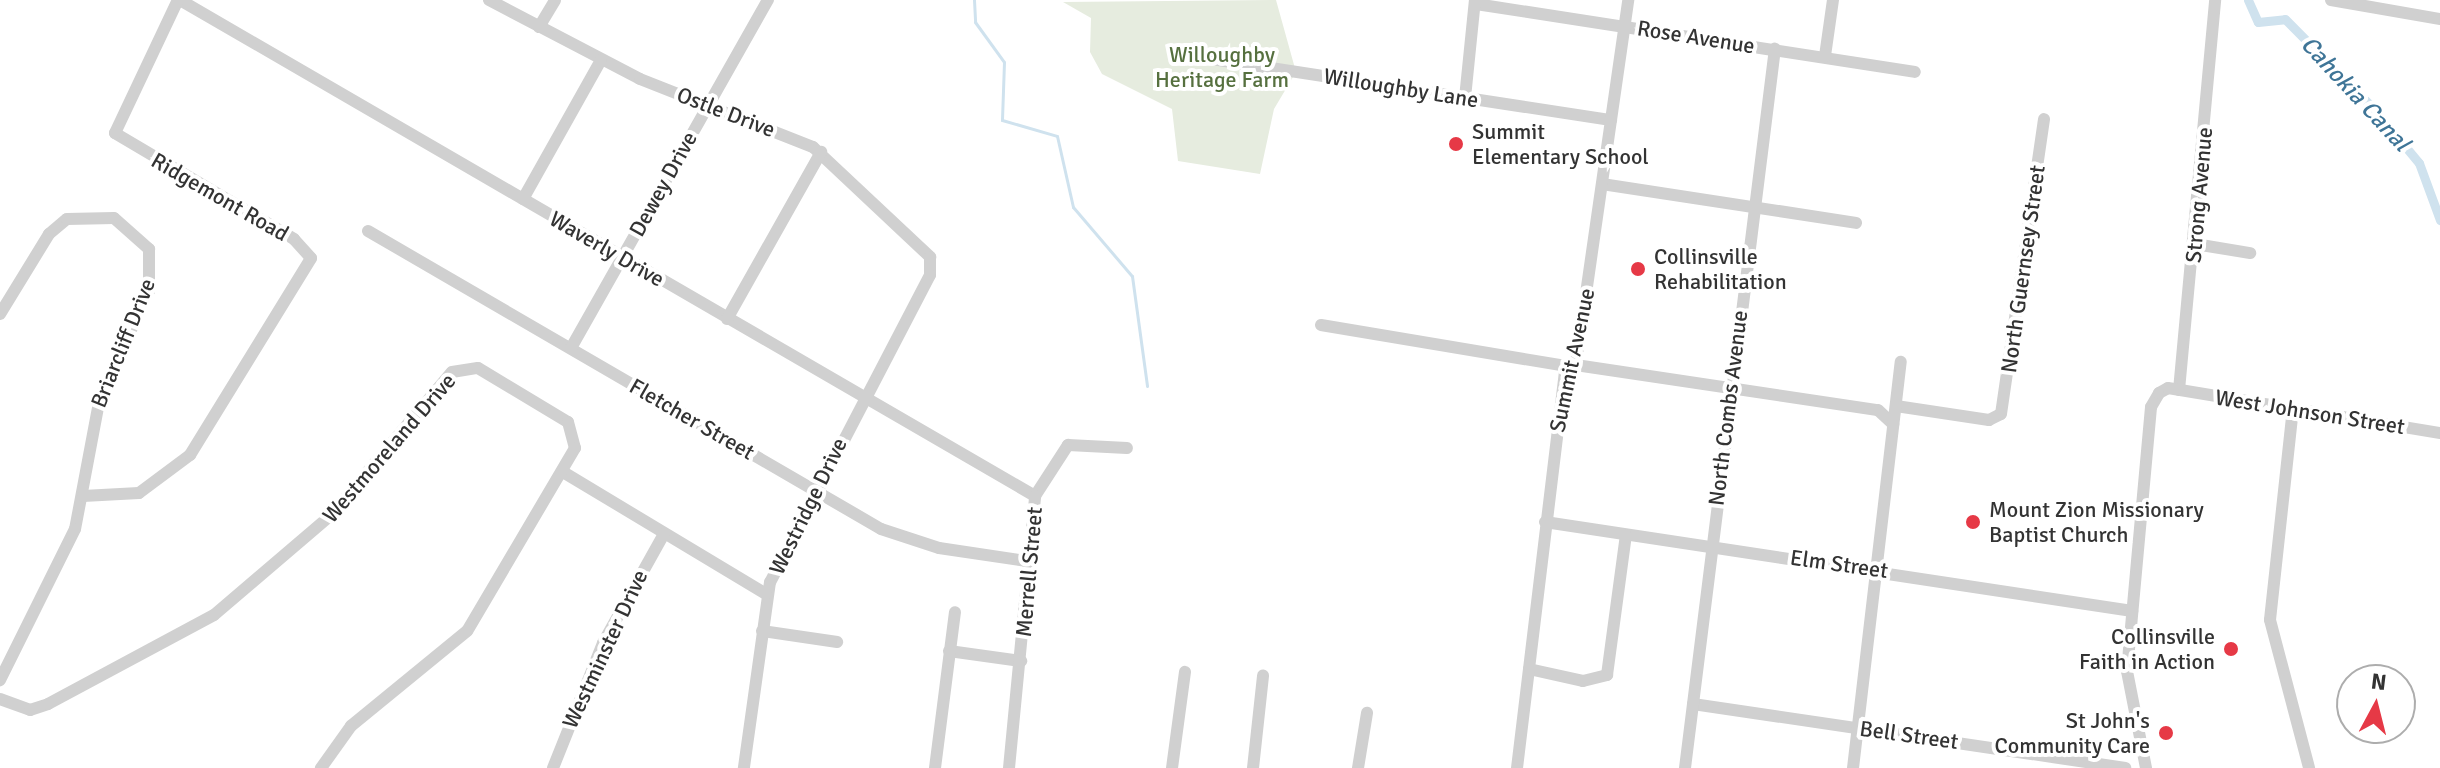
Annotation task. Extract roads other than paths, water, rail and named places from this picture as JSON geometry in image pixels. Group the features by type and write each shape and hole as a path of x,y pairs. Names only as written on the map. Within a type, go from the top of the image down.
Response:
{"street":[{"name":"Waverly Drive","path":"179,0 1035,496"},
{"name":"Ridgemont Road","path":"83,496 139,493 190,455 311,258 294,239 115,133 130,88 179,0"},
{"name":"Ostle Drive","path":"489,0 601,60 821,152 932,264"},
{"path":"539,27 555,0"},
{"name":"Dewey Drive","path":"571,348 768,0"},
{"name":"Summit Avenue","path":"1517,768 1545,522 1602,184 1628,0"},
{"path":"1825,56 1833,0"},
{"name":"Strong Avenue","path":"2179,390 2195,244 2215,0"},
{"path":"2331,0 2440,19"},
{"path":"1465,98 1476,2"},
{"name":"Rose Avenue","path":"1476,2 1915,72"},
{"name":"North Combs Avenue","path":"1685,768 1730,388 1775,49"},
{"name":"Willoughby Lane","path":"1192,56 1611,120"},
{"path":"523,199 601,60"},
{"name":"North Guernsey Street","path":"1896,406 1998,418 2044,119"},
{"path":"727,319 821,152"},
{"path":"1602,184 1856,223"},
{"name":"Briarcliff Drive","path":"0,314 49,234 67,219 114,218 149,249 149,291 100,397 83,496 70,543 0,680"},
{"name":"Fletcher Street","path":"368,231 815,491 910,540 1033,562"},
{"path":"2195,244 2250,253"},
{"name":"Westridge Drive","path":"744,768 766,594 815,491 932,264"},
{"path":"1321,325 1878,410 1893,424"},
{"path":"1853,768 1901,362"},
{"name":"Westmoreland Drive","path":"0,699 30,710 48,704 160,650 231,603 331,515 458,368 478,368 568,422 577,441 563,472 467,631 351,726 321,768"},
{"path":"2146,768 2127,685 2132,611 2151,407 2166,389 2179,390"},
{"name":"West Johnson Street","path":"2179,390 2440,433"},
{"path":"2293,408 2270,620 2309,768"},
{"name":"Merrell Street","path":"1009,768 1033,562 1035,496 1068,445 1127,448"},
{"path":"563,472 766,594"},
{"name":"Elm Street","path":"1545,522 1876,569 2132,611"},
{"name":"Westminster Drive","path":"553,768 603,643 664,534"},
{"path":"1529,669 1583,681 1607,675 1626,535"},
{"path":"935,768 955,612"},
{"path":"762,631 837,642"},
{"path":"949,651 1021,661"},
{"path":"1172,768 1185,672"},
{"path":"1253,768 1263,676"},
{"name":"Bell Street","path":"1693,704 2125,768"},
{"path":"1358,768 1367,713"}],"waterway":[{"path":"974,0 975,22 1004,62 1002,120 1057,136 1073,207 1132,276 1147,386"},
{"name":"Cahokia Canal","path":"2248,0 2258,22 2285,19 2375,110 2419,163 2440,220"}],"place":[{"name":"Summit Elementary School","path":"1456,144"},
{"name":"Collinsville Rehabilitation","path":"1638,269"},
{"name":"Mount Zion Missionary Baptist Church","path":"1973,522"},
{"name":"Collinsville Faith in Action","path":"2231,649"},
{"name":"St John's Community Care","path":"2166,733"}],"park label":[{"name":"Willoughby Heritage Farm","path":"1222,66"}]}
